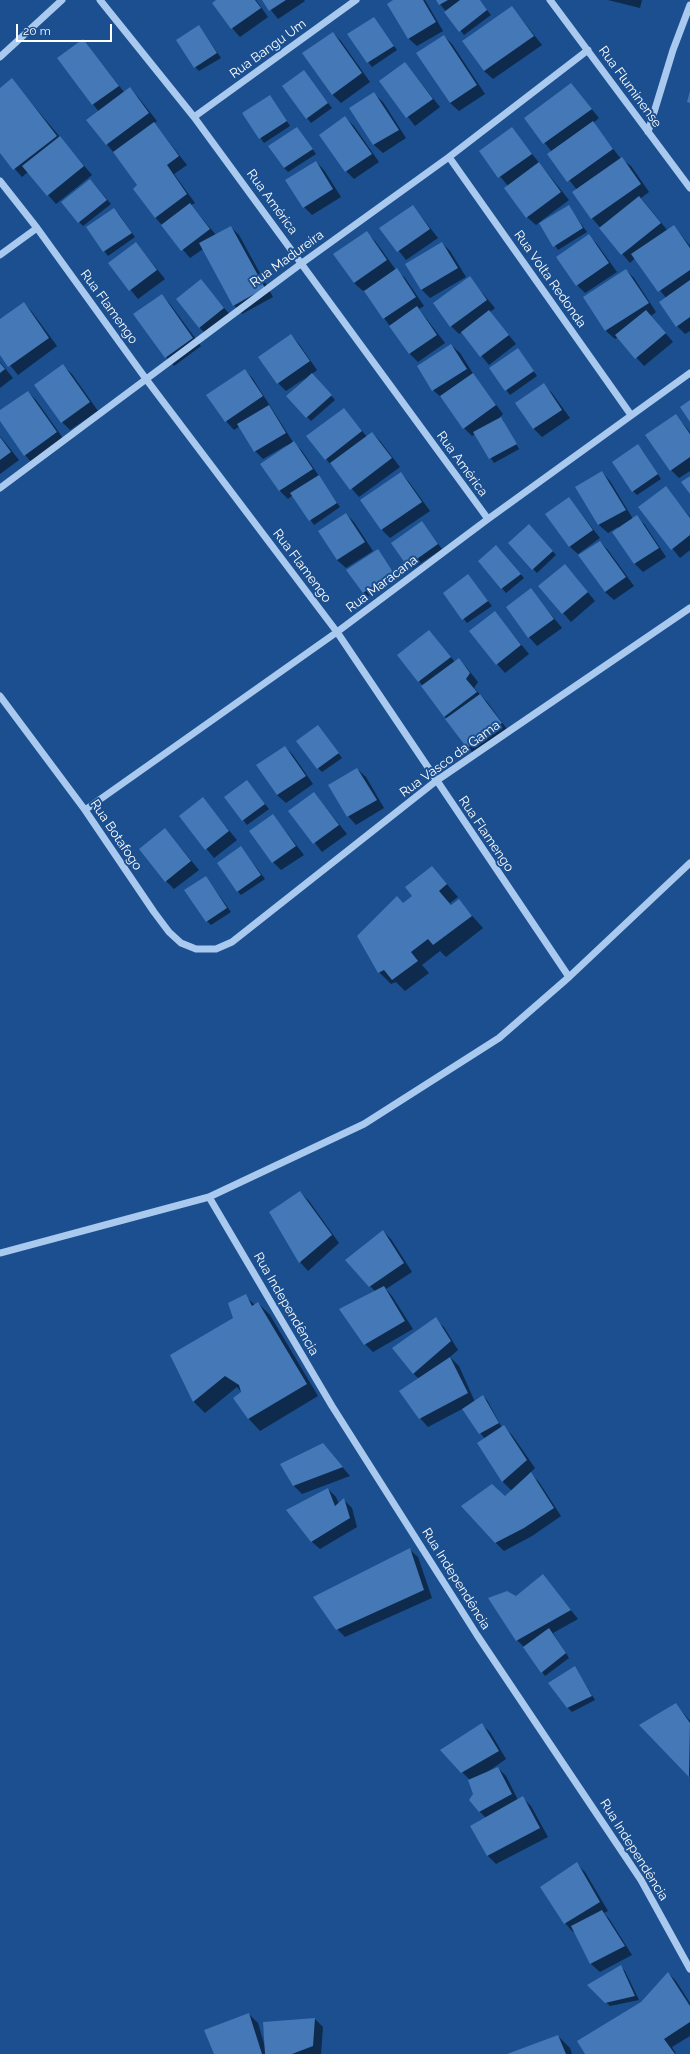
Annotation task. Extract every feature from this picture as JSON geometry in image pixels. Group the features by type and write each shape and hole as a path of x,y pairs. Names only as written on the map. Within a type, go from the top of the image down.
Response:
{"street":[{"path":"0,56 62,0"},
{"name":"Rua América","path":"100,0 194,117 488,519"},
{"name":"Rua Bangu Um","path":"194,117 356,0"},
{"name":"Rua Fluminense","path":"550,0 690,188"},
{"path":"648,132 673,50 690,5"},
{"name":"Rua Madureira","path":"0,488 302,263 449,157 588,50"},
{"name":"Rua Volta Redonda","path":"449,157 631,415"},
{"name":"Rua Flamengo","path":"0,182 37,228 146,379 337,632 436,781 570,977"},
{"path":"0,255 37,228"},
{"name":"Rua Maracana","path":"85,810 337,632 488,519 690,373"},
{"name":"Rua Vasco da Gama","path":"232,942 436,781 690,608"},
{"name":"Rua Botafogo","path":"0,696 85,810 154,912 181,943 196,949 216,949 232,942"},
{"path":"0,1253 209,1197 364,1124 500,1038 570,977 690,863"},
{"name":"Rua Independência","path":"209,1197 332,1406 477,1635 641,1880 690,1970"}],"building":[{"path":"216,0 255,0 261,8 231,29 212,3"},
{"path":"262,0 286,0 269,11"},
{"path":"393,0 423,0 436,22 408,39 387,4"},
{"path":"436,0 448,0 439,5"},
{"path":"460,0 480,0 487,10 459,32 444,12"},
{"path":"512,6 534,36 484,71 462,41"},
{"path":"374,17 394,46 367,63 347,34"},
{"path":"199,25 217,53 194,68 176,40"},
{"path":"333,32 362,73 332,95 302,53"},
{"path":"444,35 477,85 450,103 416,53"},
{"path":"83,39 119,86 92,105 57,58"},
{"path":"405,62 433,99 406,118 379,81"},
{"path":"304,70 328,103 306,119 282,86"},
{"path":"12,78 57,136 13,170 0,153 0,88"},
{"path":"571,83 592,109 543,144 524,118"},
{"path":"130,87 149,113 106,145 86,120"},
{"path":"690,91 690,103 687,102"},
{"path":"374,92 399,130 373,145 349,108"},
{"path":"270,95 287,121 259,139 242,113"},
{"path":"345,116 372,154 345,172 319,135"},
{"path":"593,121 613,149 567,182 547,154"},
{"path":"154,122 179,156 167,165 187,194 155,218 133,189 137,185 113,152"},
{"path":"297,127 313,149 284,168 268,146"},
{"path":"512,127 532,154 498,178 479,151"},
{"path":"60,136 84,166 47,196 22,166"},
{"path":"622,157 641,184 591,219 572,192"},
{"path":"316,161 333,189 303,208 285,180"},
{"path":"539,162 561,192 526,218 504,188"},
{"path":"90,179 107,200 78,223 61,202"},
{"path":"639,196 661,223 621,255 599,228"},
{"path":"190,203 210,229 181,251 161,225"},
{"path":"413,205 430,229 397,252 379,228"},
{"path":"569,205 583,228 553,247 539,223"},
{"path":"114,208 132,233 103,252 86,227"},
{"path":"674,225 690,248 690,270 658,292 631,254"},
{"path":"231,226 265,288 233,306 199,243"},
{"path":"367,231 387,260 354,283 333,254"},
{"path":"589,234 609,263 576,286 556,257"},
{"path":"136,242 157,270 129,291 108,263"},
{"path":"442,242 458,268 421,290 405,264"},
{"path":"397,268 416,297 383,319 364,291"},
{"path":"626,269 649,303 605,331 583,297"},
{"path":"470,276 487,300 450,327 433,303"},
{"path":"201,279 224,308 199,328 176,299"},
{"path":"690,280 690,317 676,327 659,302"},
{"path":"162,294 193,338 165,358 133,314"},
{"path":"24,302 49,338 8,367 0,355 0,319"},
{"path":"417,306 437,335 409,354 389,326"},
{"path":"489,310 509,335 480,357 461,332"},
{"path":"646,310 666,333 635,359 615,335"},
{"path":"291,334 310,361 277,384 258,357"},
{"path":"451,344 467,369 432,391 417,366"},
{"path":"518,348 534,371 505,391 489,368"},
{"path":"0,363 5,369 0,373"},
{"path":"63,364 90,402 61,423 34,385"},
{"path":"245,369 263,396 225,422 206,395"},
{"path":"312,373 332,395 306,418 286,396"},
{"path":"473,373 496,405 463,429 440,396"},
{"path":"544,383 562,410 533,429 515,403"},
{"path":"28,391 57,432 24,456 0,421 0,410"},
{"path":"690,400 690,422 680,407"},
{"path":"269,405 286,433 254,452 237,424"},
{"path":"344,408 362,431 325,460 306,436"},
{"path":"676,414 690,434 690,457 670,471 645,435"},
{"path":"501,417 517,444 489,459 473,432"},
{"path":"372,432 392,458 350,490 330,463"},
{"path":"0,437 11,452 0,460"},
{"path":"294,441 313,469 279,491 260,464"},
{"path":"638,444 658,474 632,492 612,462"},
{"path":"602,471 626,510 598,525 575,487"},
{"path":"401,472 422,502 381,530 360,500"},
{"path":"319,475 337,503 309,521 290,493"},
{"path":"690,476 690,494 681,482"},
{"path":"666,486 690,518 690,535 671,550 638,507"},
{"path":"569,497 593,530 569,547 545,514"},
{"path":"346,513 365,542 337,560 318,531"},
{"path":"637,515 659,548 634,564 612,532"},
{"path":"422,521 438,544 407,566 391,543"},
{"path":"529,524 553,551 532,570 508,543"},
{"path":"600,541 626,577 605,592 578,555"},
{"path":"496,545 521,574 501,589 478,561"},
{"path":"378,549 393,572 363,593 346,570"},
{"path":"565,564 588,592 562,614 538,586"},
{"path":"468,574 488,601 462,620 443,593"},
{"path":"531,588 554,619 528,638 506,607"},
{"path":"495,611 521,645 496,665 469,631"},
{"path":"429,630 451,657 418,682 397,655"},
{"path":"459,658 470,673 466,679 477,692 444,717 421,686"},
{"path":"480,694 502,723 467,748 445,719"},
{"path":"318,725 339,753 317,769 296,741"},
{"path":"285,746 306,776 277,795 256,765"},
{"path":"357,768 377,800 347,817 328,785"},
{"path":"247,780 265,804 242,821 224,797"},
{"path":"314,792 339,825 313,844 288,811"},
{"path":"203,797 229,831 205,850 179,816"},
{"path":"273,814 296,846 272,863 249,831"},
{"path":"165,828 191,861 165,882 139,849"},
{"path":"241,846 261,875 237,892 217,863"},
{"path":"432,866 447,884 439,891 451,905 459,899 472,916 433,945 428,939 411,952 418,961 392,980 384,970 378,973 357,936 397,896 403,903 412,896 405,887"},
{"path":"206,876 227,908 206,922 184,890"},
{"path":"300,1191 332,1235 299,1263 269,1212"},
{"path":"383,1230 404,1263 369,1287 345,1260"},
{"path":"384,1286 405,1321 364,1345 339,1309"},
{"path":"246,1294 252,1306 258,1302 307,1384 248,1419 233,1398 241,1392 239,1385 225,1376 193,1402 170,1355 233,1318 228,1303"},
{"path":"436,1317 451,1341 413,1374 392,1348"},
{"path":"450,1357 468,1393 419,1419 399,1391"},
{"path":"483,1395 499,1423 479,1434 462,1409"},
{"path":"504,1425 527,1460 502,1482 477,1443"},
{"path":"323,1443 343,1467 293,1486 280,1464"},
{"path":"531,1472 554,1508 524,1528 495,1543 461,1506 492,1484 505,1496"},
{"path":"328,1488 335,1506 344,1498 350,1518 311,1542 286,1510"},
{"path":"410,1548 424,1590 336,1630 313,1597"},
{"path":"543,1574 571,1610 516,1641 488,1598 507,1591 516,1596"},
{"path":"549,1628 566,1653 541,1673 523,1647"},
{"path":"575,1666 592,1696 567,1708 548,1683"},
{"path":"676,1703 690,1723 689,1777 639,1725"},
{"path":"482,1723 499,1751 461,1773 440,1750"},
{"path":"498,1767 512,1794 479,1812 469,1800 473,1794 468,1780"},
{"path":"523,1796 540,1828 487,1856 470,1826"},
{"path":"577,1862 600,1902 564,1924 540,1887"},
{"path":"602,1910 625,1946 590,1964 571,1926"},
{"path":"621,1965 635,1996 605,2003 587,1985"},
{"path":"668,1972 690,2006 690,2022 664,2039 675,2054 585,2054 577,2041 641,2002"},
{"path":"249,2013 262,2054 214,2054 204,2030"},
{"path":"315,2018 313,2046 292,2054 265,2054 263,2022"},
{"path":"558,2035 566,2054 507,2054"}]}
